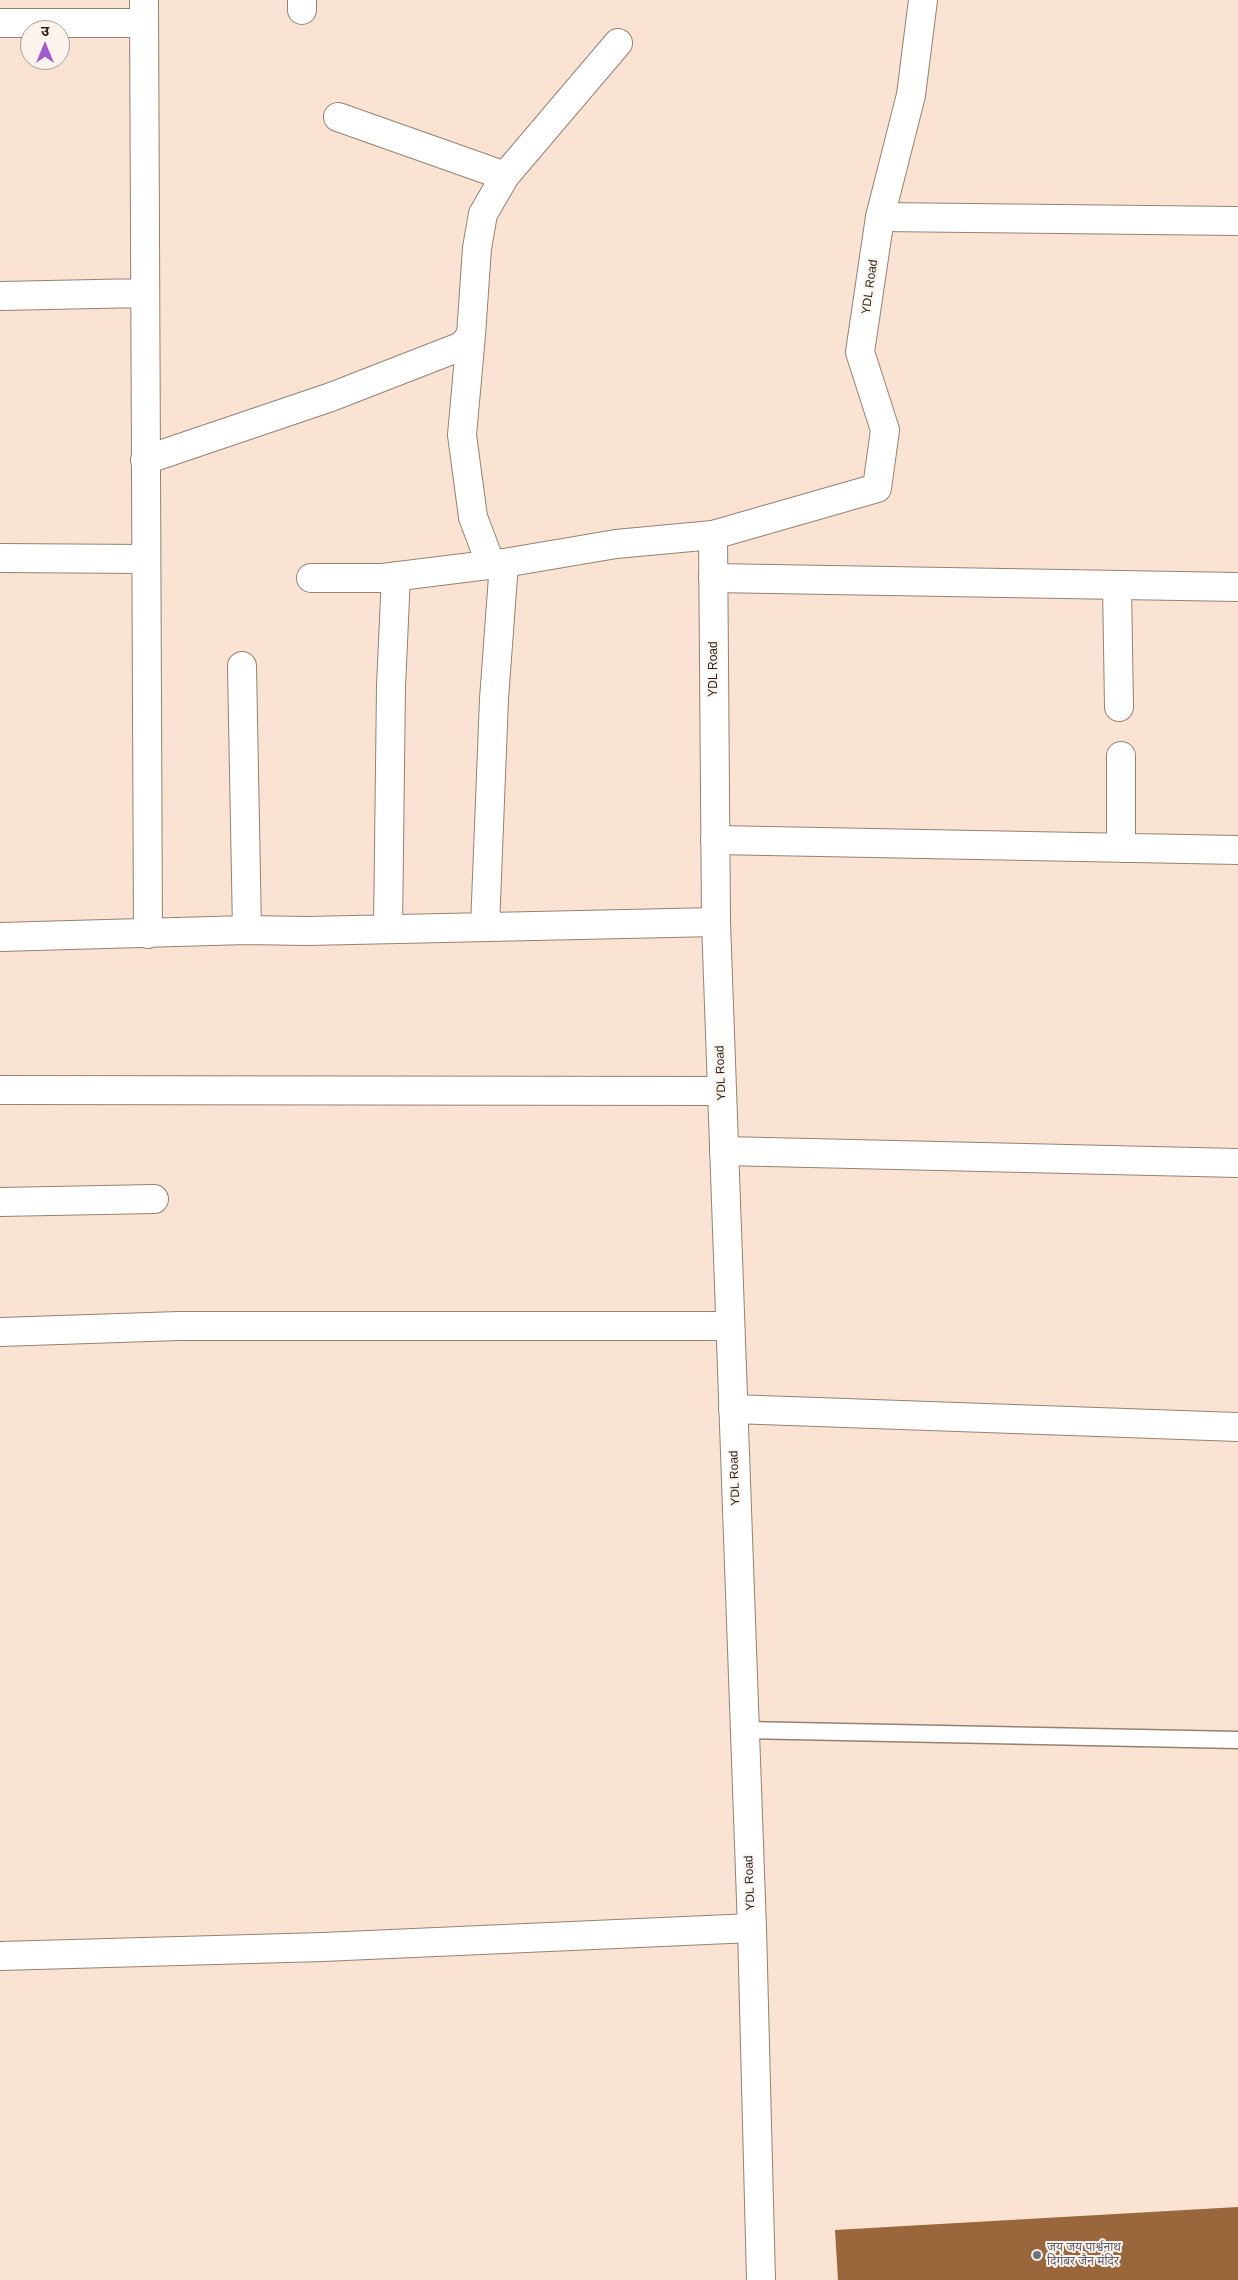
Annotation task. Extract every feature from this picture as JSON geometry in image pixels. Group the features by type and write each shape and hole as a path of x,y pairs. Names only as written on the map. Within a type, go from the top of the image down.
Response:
{"street":[{"name":"YDL Road","path":"761,2280 752,1928 716,922 713,535 877,488 885,430 860,352 880,217 910,95 922,0"},
{"path":"0,23 144,11 148,934"},
{"path":"486,927 497,564 473,517 462,435 477,248 483,214 505,176 618,42"},
{"path":"338,117 505,176"},
{"path":"880,217 1238,221"},
{"path":"0,296 144,293"},
{"path":"145,460 331,397 462,346 471,335"},
{"path":"312,578 396,576 497,564 616,544 713,535"},
{"path":"0,558 145,559"},
{"path":"388,929 391,686 396,576"},
{"path":"713,578 1238,588"},
{"path":"1117,585 1119,707"},
{"path":"242,666 247,930"},
{"path":"1121,756 1121,848"},
{"path":"715,840 1238,850"},
{"path":"0,937 247,930 716,922"},
{"path":"0,1090 722,1091"},
{"path":"724,1151 1238,1163"},
{"path":"0,1202 154,1199"},
{"path":"0,1332 180,1326 730,1326"},
{"path":"733,1409 1238,1427"},
{"path":"0,1956 323,1947 752,1928"}],"lane":[{"path":"744,1730 1238,1740"}],"building":[{"name":"जय जय पार्श्वनाथ दिगंबर जैन मंदिर","path":"1238,2207 1238,2280 838,2280 835,2230"}],"place":[{"name":"जय जय पार्श्वनाथ दिगंबर जैन मंदिर","path":"1037,2255"}]}
